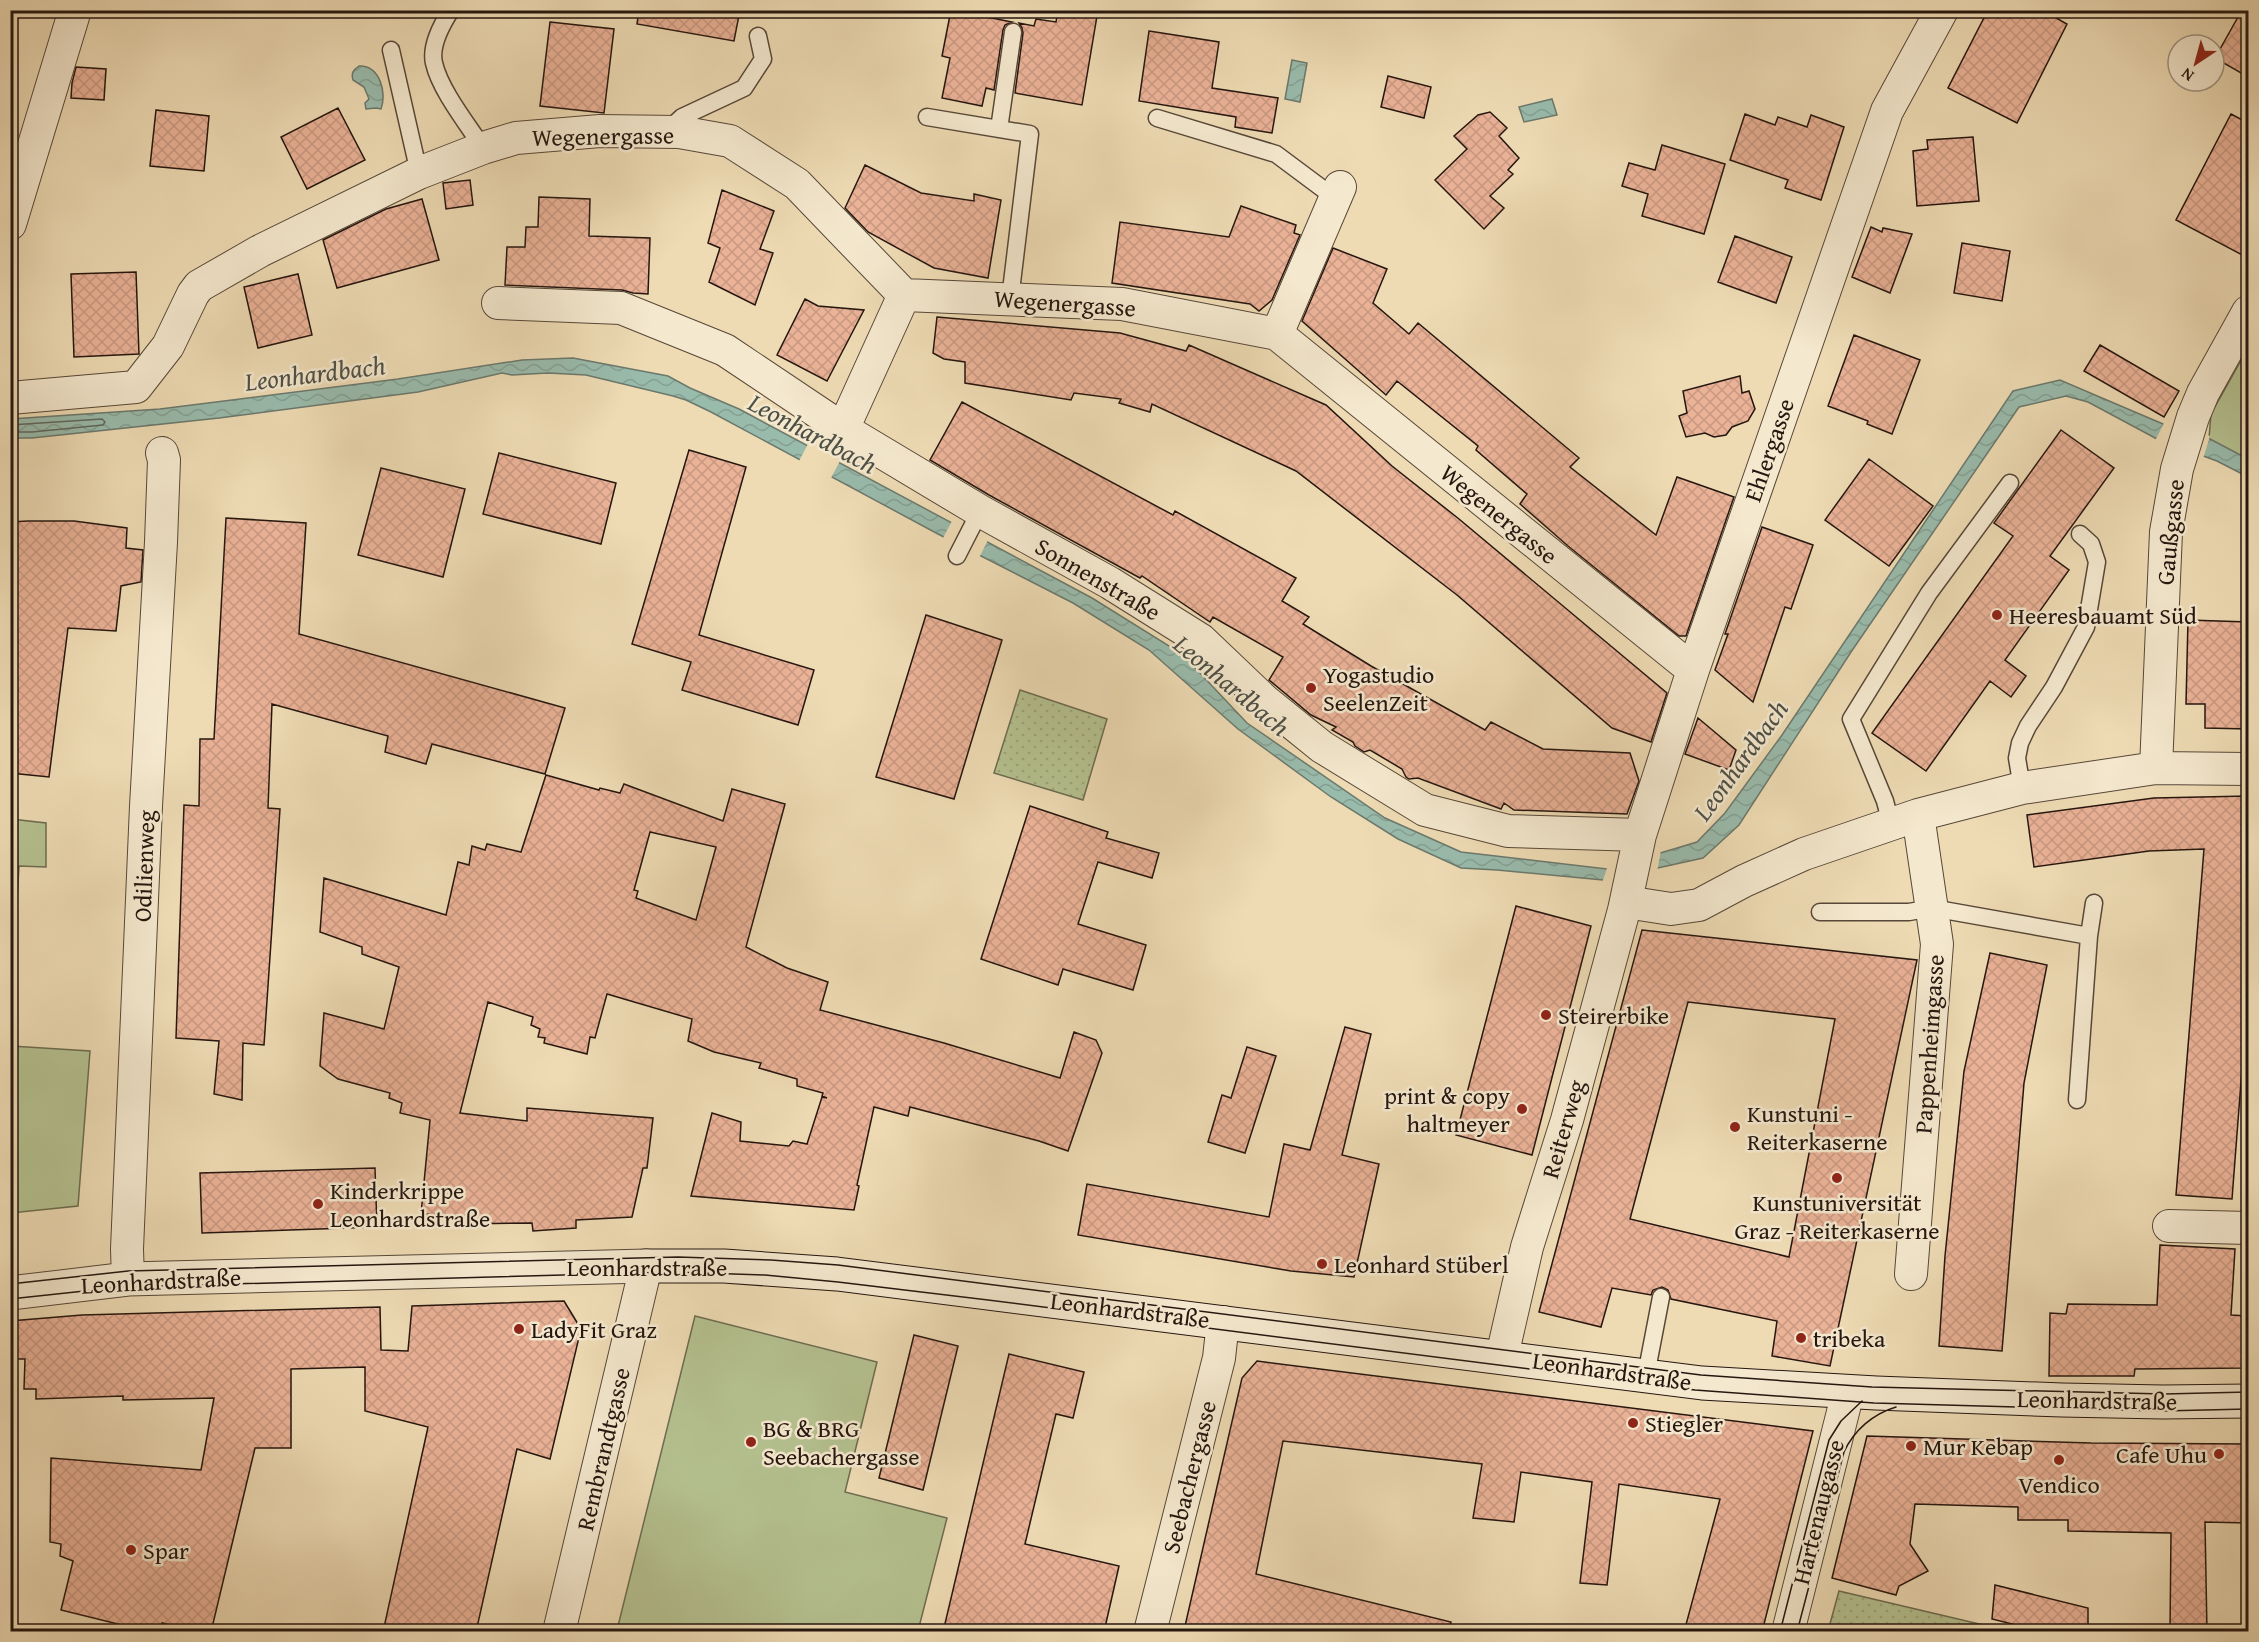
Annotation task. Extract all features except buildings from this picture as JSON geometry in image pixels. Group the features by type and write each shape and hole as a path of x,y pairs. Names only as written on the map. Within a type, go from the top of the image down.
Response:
{"main road":[{"name":"Leonhardstraße","path":"10,1293 128,1279 724,1266 837,1274 1646,1374 1702,1383 1848,1392 2073,1400 2248,1401"}],"street":[{"path":"10,224 75,10"},
{"name":"Ehlergasse","path":"1628,893 1638,842 1693,670 1887,111 1942,10"},
{"name":"Wegenergasse","path":"10,398 136,387 168,346 199,286 260,250 420,173 483,148 527,137 600,131 667,132 730,141 797,184 904,294 1122,304 1277,334 1693,670"},
{"path":"1277,334 1337,192"},
{"path":"843,429 904,294"},
{"name":"Sonnenstraße","path":"498,303 621,308 725,350 976,518 1110,583 1201,640 1265,701 1322,747 1425,810 1508,831 1638,842"},
{"name":"Gaußgasse","path":"2156,768 2166,532 2177,469 2203,393 2248,312"},
{"name":"Odilienweg","path":"128,1279 146,806 162,542 164,460 162,453"},
{"path":"1628,893 1671,909 1699,905 1744,881 1804,854 1905,819 2022,788 2156,768 2248,769"},
{"name":"Pappenheimgasse","path":"1905,819 1932,908 1937,944 1911,1274"},
{"name":"Reiterweg","path":"1502,1356 1527,1246 1567,1120 1628,893"},
{"path":"2169,1226 2248,1228"},
{"name":"Rembrandtgasse","path":"559,1632 646,1266"},
{"name":"Seebachergasse","path":"1150,1632 1219,1358 1222,1322"},
{"name":"Hartenaugasse","path":"1788,1632 1848,1392"}],"lane":[{"path":"451,10 439,30 433,62 450,99 483,148"},
{"path":"999,129 1013,32"},
{"path":"667,132 682,117 744,87 763,59 758,36"},
{"path":"391,50 420,173"},
{"path":"927,117 1029,134 1010,299"},
{"path":"1157,118 1276,154 1337,192"},
{"path":"1905,819 1885,801 1851,719 1929,593 2010,483"},
{"path":"957,556 976,518"},
{"path":"2022,788 2017,758 2020,743 2028,726 2054,687 2086,627 2097,562 2091,544 2080,534"},
{"path":"2077,1101 2089,936 2094,903"},
{"path":"1820,912 1909,912 1932,908 2089,936"},
{"path":"1646,1374 1661,1297"}],"green space":[{"path":"2248,348 2248,469 2208,450 2211,414"},
{"path":"1020,690 1107,719 1083,800 994,773"},
{"path":"11,819 46,823 46,867 19,866 11,1008"},
{"path":"11,1046 90,1051 78,1206 11,1213"},
{"path":"695,1316 877,1362 845,1492 947,1518 918,1631 639,1632 618,1626"},
{"path":"1839,1591 2009,1631 1828,1631"}],"water":[{"path":"1292,60 1307,63 1300,102 1285,99"},
{"path":"359,66 372,70 377,75 383,95 381,109 366,109 365,103 369,99 364,87 352,78 353,72"},
{"path":"1552,99 1557,115 1524,122 1519,107"},
{"name":"Leonhardbach","path":"573,358 668,376 739,409 1092,598 1182,654 1247,723 1385,818 1461,852 1607,869 1697,842 1725,813 1782,735 2013,391 2060,380 2163,424 2210,439 2248,459 2248,477 2217,461 2157,439 2088,402 2066,396 2019,407 1851,652 1739,825 1703,858 1603,880 1461,868 1398,839 1331,797 1238,729 1149,650 1073,603 938,534 711,412 673,396 586,375 502,373 418,392 219,418 32,438 11,438 11,419 160,409 398,379 522,360"}],"pier":[{"path":"2165,421 2210,436 2203,459 2155,441"},
{"path":"809,442 841,459 830,480 798,463"},
{"path":"953,519 989,538 979,558 942,540"},
{"path":"1661,850 1657,872 1602,883 1608,865"}],"tram line":[{"path":"10,1284 128,1271 678,1257 771,1260 838,1265 1701,1375 1872,1387 2164,1394 2248,1392"},
{"path":"10,1299 122,1287 673,1272 765,1275 988,1300 1695,1390 1874,1403 2161,1411 2248,1409"},
{"path":"1780,1632 1829,1440 1841,1421 1862,1401"},
{"path":"1797,1632 1844,1452 1853,1437 1865,1424 1896,1407"}],"place":[{"name":"Heeresbauamt Süd","path":"1997,615"},
{"name":"Yogastudio SeelenZeit","path":"1311,688"},
{"name":"Steirerbike","path":"1546,1015"},
{"name":"print & copy haltmeyer","path":"1522,1109"},
{"name":"Kunstuni - Reiterkaserne","path":"1735,1127"},
{"name":"Kunstuniversität Graz - Reiterkaserne","path":"1837,1178"},
{"name":"Kinderkrippe Leonhardstraße","path":"318,1204"},
{"name":"Leonhard Stüberl","path":"1322,1264"},
{"name":"LadyFit Graz","path":"519,1329"},
{"name":"tribeka","path":"1801,1338"},
{"name":"Stiegler","path":"1633,1423"},
{"name":"BG & BRG Seebachergasse","path":"751,1442"},
{"name":"Mur Kebap","path":"1911,1446"},
{"name":"Cafe Uhu","path":"2219,1454"},
{"name":"Vendico","path":"2059,1460"},
{"name":"Spar","path":"131,1550"}]}
